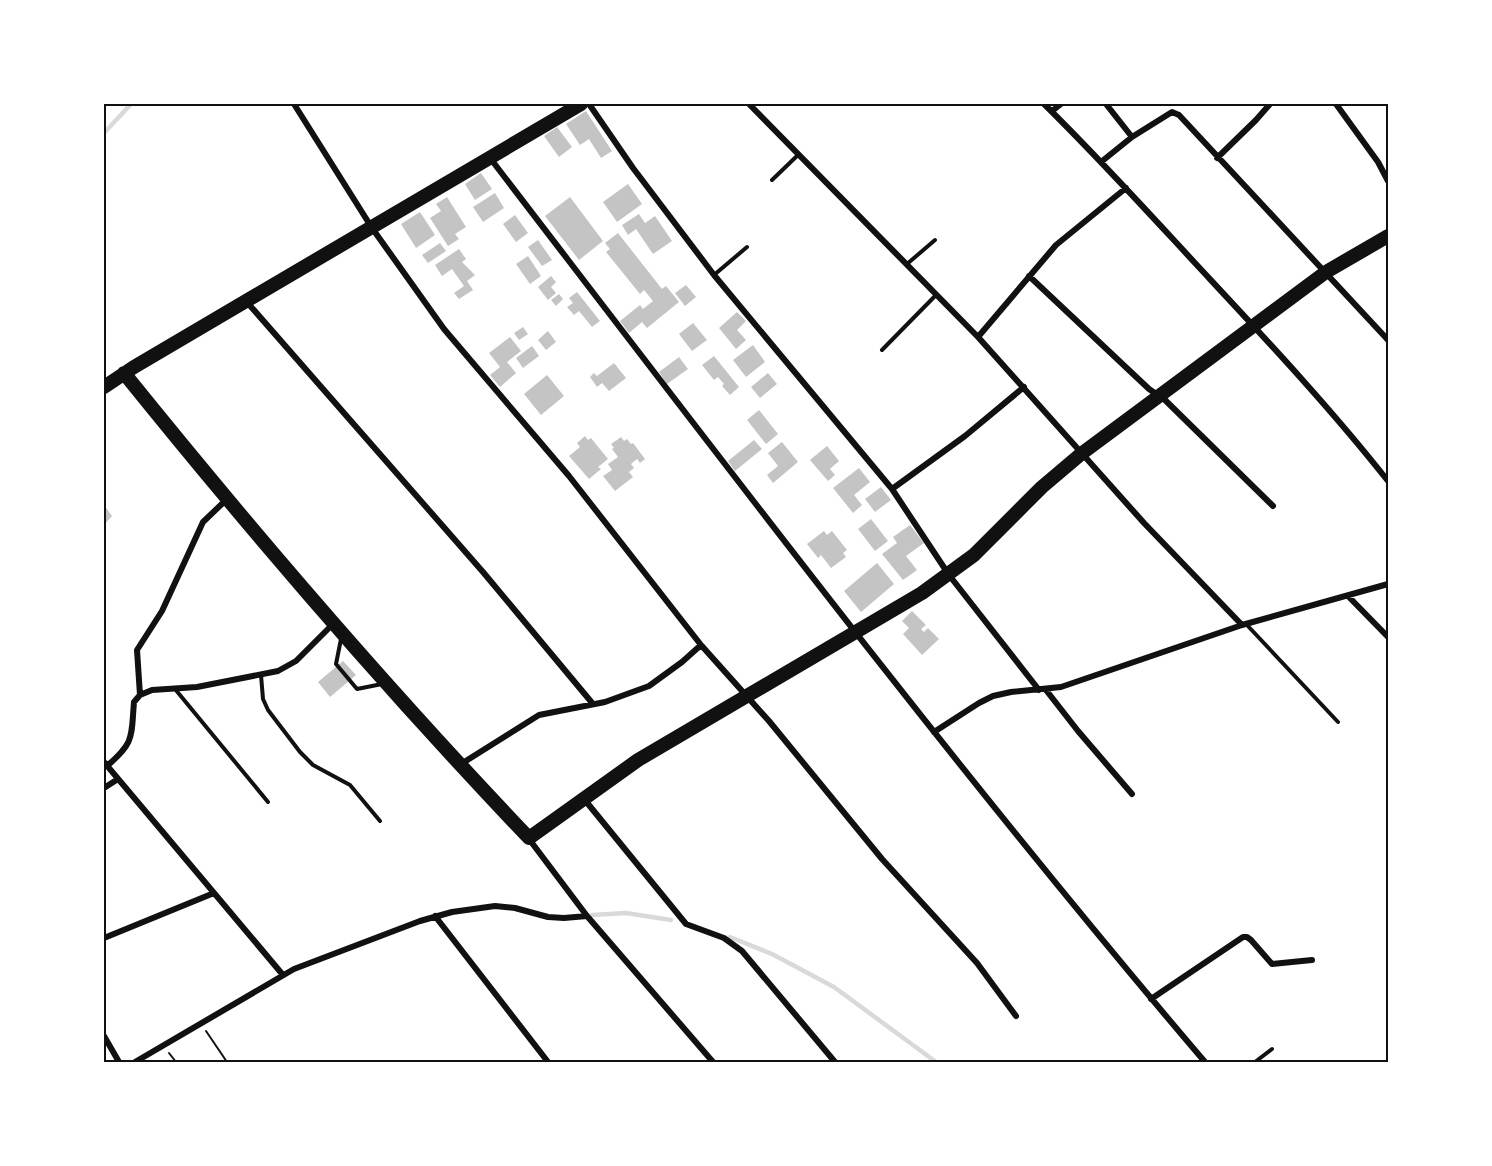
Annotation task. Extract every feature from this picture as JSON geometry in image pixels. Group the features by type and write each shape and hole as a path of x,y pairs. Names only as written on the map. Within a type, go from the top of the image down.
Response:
{"main road":[{"path":"104,387 123,373 581,104"},
{"path":"123,373 332,625 459,765 529,838 638,760 922,593 949,574 993,537 1042,487 1081,454 1326,272 1389,236"}],"street":[{"path":"294,104 372,228 444,329 569,476 701,645 769,721 882,859 977,963 1016,1016"},
{"path":"589,104 633,168 714,275 892,489 949,574 1039,690"},
{"path":"752,104 798,155 978,338 1144,523 1244,624"},
{"path":"1044,104 1126,188 1254,326 1350,433 1389,481"},
{"path":"1052,111 1061,104"},
{"path":"1107,104 1132,136"},
{"path":"1217,158 1270,104"},
{"path":"1336,104 1389,181"},
{"path":"1101,162 1132,136 1172,112 1179,115 1389,340"},
{"path":"490,158 855,634 1151,999 1205,1062"},
{"path":"978,338 1056,245 1126,188"},
{"path":"1029,276 1149,389 1159,395 1273,506"},
{"path":"246,301 483,572 593,704"},
{"path":"892,489 965,436 1024,387"},
{"path":"140,695 138,650 162,611 203,522 226,500"},
{"path":"934,732 993,696 1061,687 1244,624 1389,584"},
{"path":"1348,596 1389,637"},
{"path":"283,975 105,764 127,747 133,725 134,702 140,695 153,690 175,689 272,673 291,665 332,625"},
{"path":"459,765 539,715 618,698 649,686 701,645"},
{"path":"1046,690 1132,794"},
{"path":"104,788 118,778"},
{"path":"583,798 686,924 724,938 742,951 835,1062"},
{"path":"529,838 587,916 710,1061"},
{"path":"104,938 214,894"},
{"path":"135,1062 294,969 435,916 495,906 564,918 587,916"},
{"path":"435,916 548,1062"},
{"path":"1151,999 1243,937 1251,940 1272,964 1312,960"},
{"path":"104,1036 119,1062"}],"lane":[{"path":"772,180 798,155"},
{"path":"906,265 935,240"},
{"path":"714,275 747,247"},
{"path":"882,350 936,295"},
{"path":"1244,624 1338,723"},
{"path":"342,635 336,664 357,689 385,683"},
{"path":"261,675 263,699 268,710 300,752 313,765 348,783 380,821"},
{"path":"175,689 268,802"},
{"path":"1255,1062 1272,1050"}],"path":[{"path":"201,1024 227,1062"}],"building":[{"path":"586,111 612,151 601,158 589,139 580,145 566,124"},
{"path":"557,127 572,147 559,157 544,136"},
{"path":"481,173 492,189 475,200 465,184"},
{"path":"628,184 642,204 617,222 603,202"},
{"path":"495,193 504,208 483,222 473,207"},
{"path":"447,197 466,227 455,234 459,239 448,246 430,218 441,211 436,204"},
{"path":"570,197 603,241 579,260 545,216"},
{"path":"420,212 435,235 416,248 401,224"},
{"path":"639,214 645,223 655,216 672,241 653,254 636,229 628,235 622,225"},
{"path":"515,215 528,233 516,242 503,224"},
{"path":"618,233 662,289 666,286 679,302 647,328 642,322 629,333 620,321 640,305 643,309 653,301 644,290 640,294 606,252 610,249 605,243"},
{"path":"538,240 552,260 542,266 528,247"},
{"path":"440,243 446,251 428,263 422,255"},
{"path":"459,249 466,259 462,262 475,275 467,281 473,290 459,299 454,293 464,286 452,269 442,276 435,265"},
{"path":"528,256 541,276 530,284 516,264"},
{"path":"551,276 556,282 551,287 556,293 548,300 538,287"},
{"path":"686,285 696,297 685,306 675,293"},
{"path":"577,292 600,321 592,327 579,311 574,315 567,307 573,303 569,298"},
{"path":"559,294 563,299 556,306 551,300"},
{"path":"737,312 746,321 737,330 746,340 736,349 719,328"},
{"path":"693,323 707,340 692,351 679,334"},
{"path":"523,327 528,334 519,340 514,333"},
{"path":"548,331 556,342 546,350 538,340"},
{"path":"510,337 521,351 507,362 516,373 500,387 490,375 500,367 489,353"},
{"path":"753,345 765,362 746,377 733,360"},
{"path":"532,346 539,356 523,368 516,358"},
{"path":"714,356 739,387 730,395 718,377 714,380 702,365"},
{"path":"679,357 688,369 667,384 659,372"},
{"path":"614,363 626,378 609,391 602,383 597,387 590,377 594,373 597,376"},
{"path":"768,373 777,384 760,398 751,387"},
{"path":"547,375 564,396 541,415 524,394"},
{"path":"759,410 778,434 766,444 747,420"},
{"path":"585,436 588,440 591,438 608,459 598,467 601,469 589,479 569,456 580,447 577,443"},
{"path":"621,437 624,441 627,439 631,444 633,443 645,459 640,463 637,459 631,464 634,468 629,472 633,477 615,491 603,476 612,470 608,464 618,457 611,444"},
{"path":"754,440 762,449 735,471 728,461"},
{"path":"782,442 798,462 773,483 767,475 778,466 768,453"},
{"path":"827,446 839,461 830,469 835,475 828,481 810,460"},
{"path":"859,468 870,482 854,495 862,505 853,513 833,488"},
{"path":"881,487 891,500 875,512 865,499"},
{"path":"104,505 112,516 104,525"},
{"path":"871,519 888,541 875,551 858,529"},
{"path":"910,525 924,543 906,556 917,570 903,580 882,554 897,543 893,537"},
{"path":"824,531 827,535 832,531 847,550 843,553 846,557 831,568 821,555 818,558 807,544"},
{"path":"877,563 894,584 861,612 844,591"},
{"path":"912,611 926,625 921,629 924,632 928,628 939,639 922,655 903,634 909,628 902,621"},
{"path":"343,661 356,675 330,697 318,682"}],"waterway":[{"path":"104,133 131,104"},
{"path":"592,915 626,913 671,920"},
{"path":"730,937 772,954 834,987 936,1062"}]}
